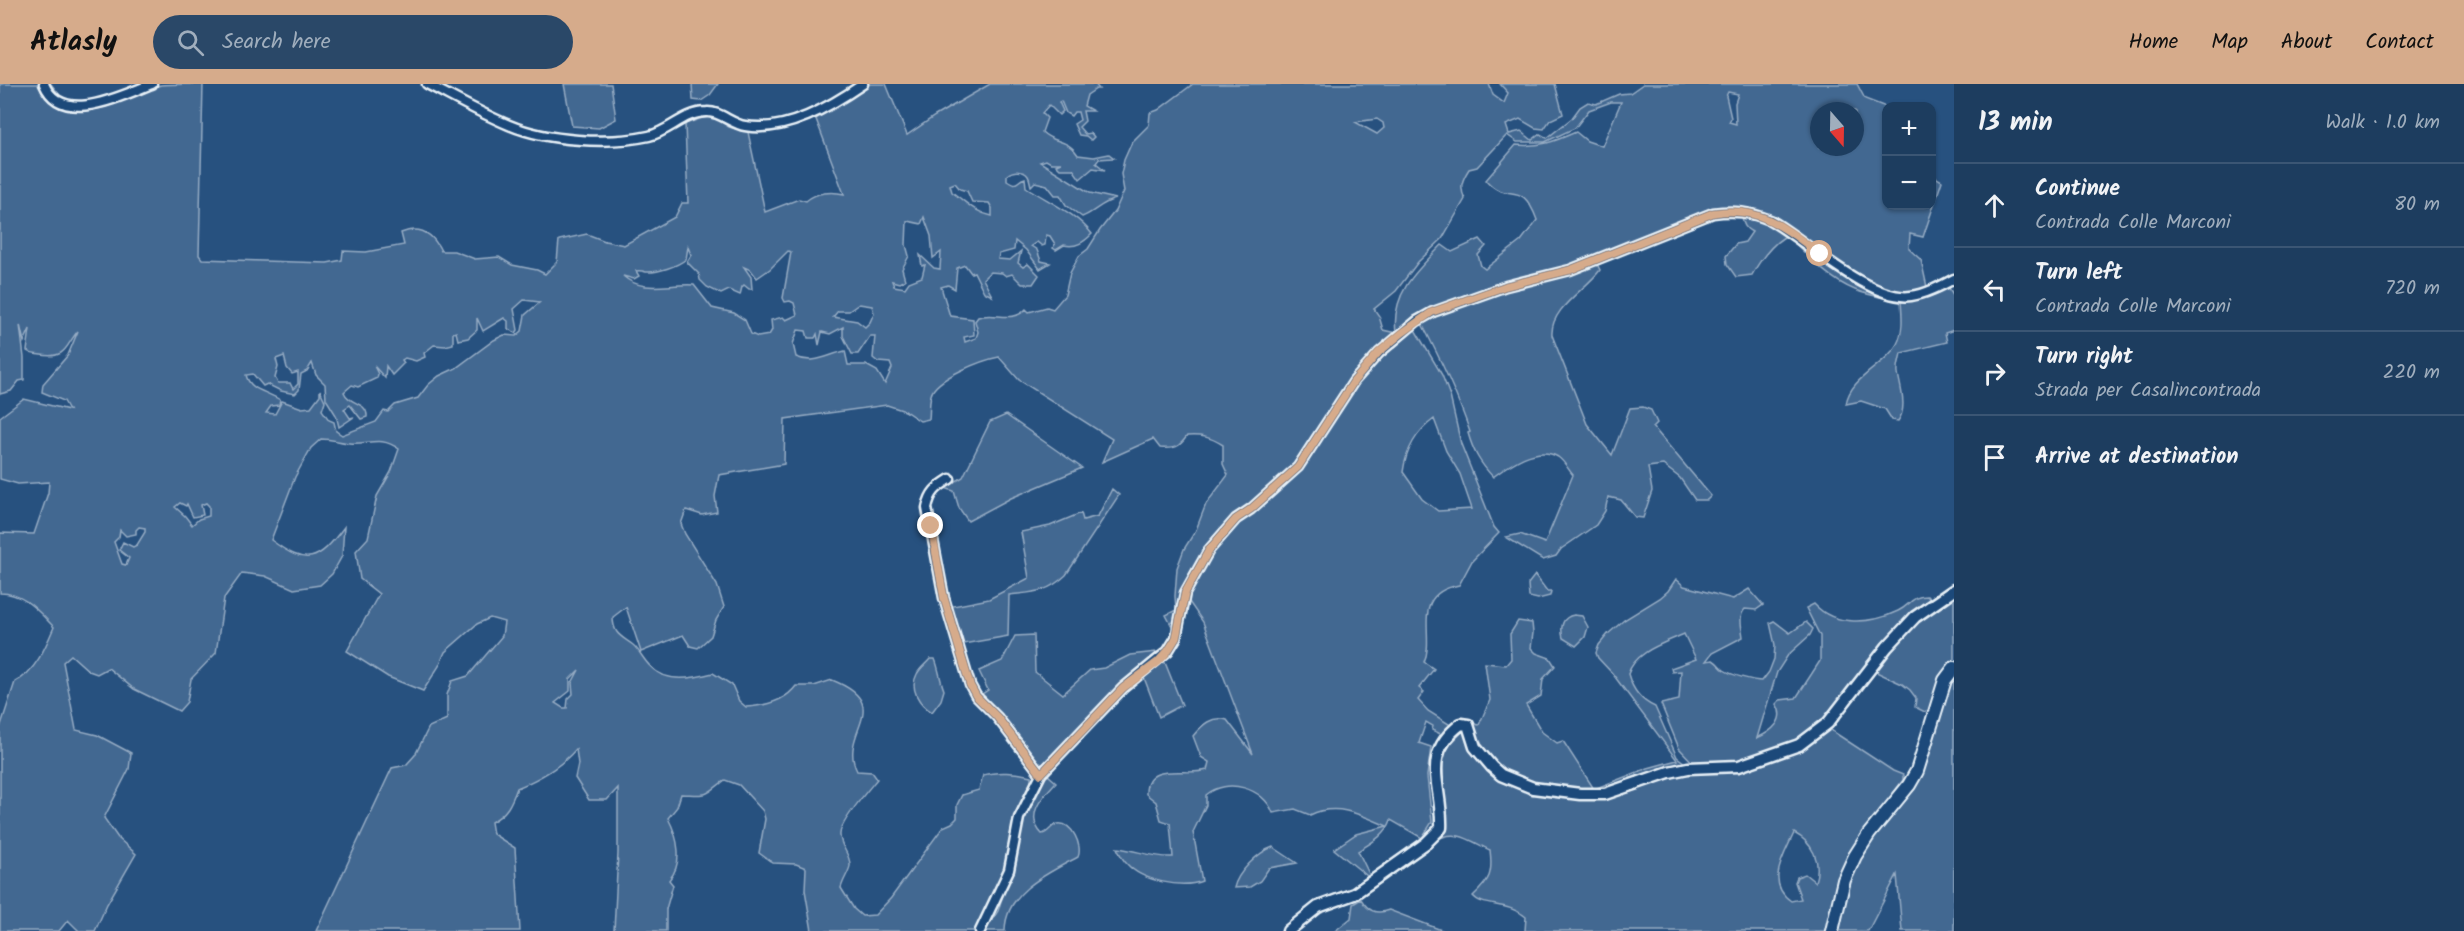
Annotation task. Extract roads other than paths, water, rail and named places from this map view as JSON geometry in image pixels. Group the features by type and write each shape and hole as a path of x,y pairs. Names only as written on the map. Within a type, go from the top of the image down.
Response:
{"main road":[{"path":"1832,931 1851,864 1869,834 1913,779 1945,680 1954,668"}],"street":[{"path":"44,84 51,95 72,107 89,106 152,84"},
{"path":"427,84 510,126 566,138 610,142 660,133 686,116 698,112 710,111 745,126 781,124 819,110 863,84"},
{"path":"980,931 1009,870 1019,818 1041,774 1123,688 1158,662 1168,651 1176,638 1185,593 1209,550 1236,519 1251,509 1298,467 1354,381 1379,352 1432,312 1506,286 1570,270 1713,213 1730,210 1755,214 1770,220 1872,288 1894,296 1910,297 1954,279"},
{"path":"950,479 935,489 929,498 927,508 944,598 959,650 976,696 997,717 1041,774"},
{"path":"1288,931 1318,907 1354,894 1426,843 1441,828 1442,808 1435,783 1439,747 1461,724 1468,725 1475,747 1492,767 1501,775 1533,788 1580,794 1605,794 1668,771 1739,766 1798,745 1828,723 1887,647 1916,617 1954,590"}]}
